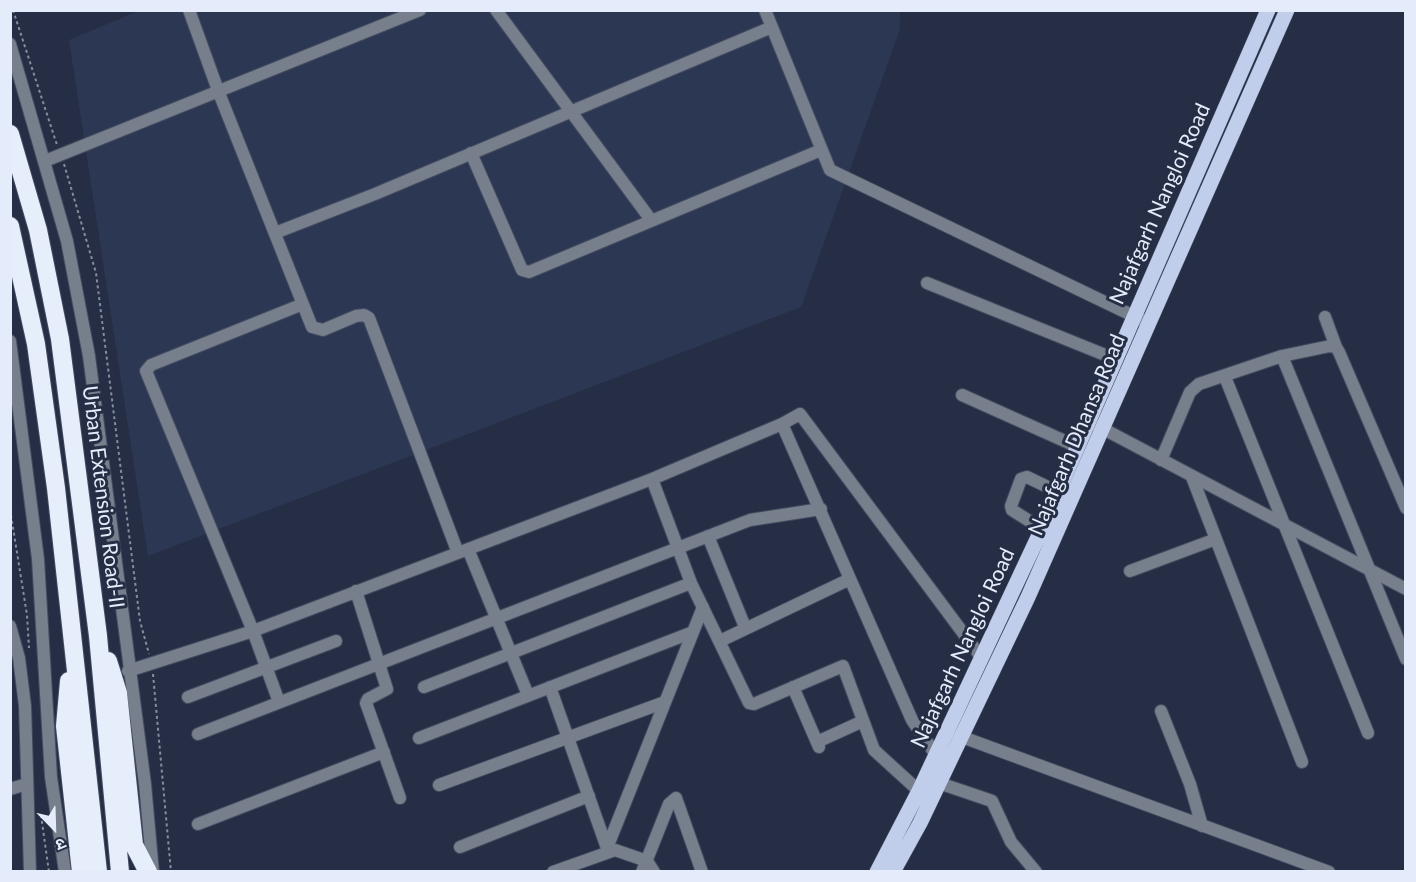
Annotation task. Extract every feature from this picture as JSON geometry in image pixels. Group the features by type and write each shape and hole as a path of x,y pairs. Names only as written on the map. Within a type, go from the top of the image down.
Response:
{"highway":[{"name":"Urban Extension Road-II","path":"10,134 38,230 60,339 99,646 120,872"},
{"path":"10,226 37,355 56,488 98,872"},
{"path":"72,644 65,726 81,872"},
{"path":"99,646 107,658 118,693 134,845 148,872"}],"main road":[{"name":"Najafgarh Nangloi Road","path":"877,872 919,791 943,758 954,734 981,657 1060,489 1268,10"},
{"name":"Najafgarh Dhansa Road","path":"954,734 1040,572 1105,429 1148,323 1287,10"},
{"path":"1060,489 1076,493"},
{"path":"1025,565 1040,572"},
{"path":"893,872 939,783 943,758"}],"street":[{"path":"189,10 219,93 312,327 316,330 356,316 364,315 369,318 463,551 497,618 528,695"},
{"path":"45,161 219,93 420,10"},
{"path":"496,10 651,220"},
{"path":"765,10 821,150 833,172 1148,323"},
{"path":"275,233 772,27"},
{"path":"10,44 67,241 89,356 122,601 128,671 145,784 153,872"},
{"path":"471,153 525,272 821,150"},
{"path":"927,283 1115,359"},
{"path":"279,702 253,631 146,371 151,365 303,304"},
{"path":"1325,317 1406,508"},
{"path":"10,341 38,559 51,777 65,872"},
{"path":"1161,460 1193,388 1282,356 1330,346 1336,347"},
{"path":"1282,356 1406,659"},
{"path":"1225,377 1282,524 1368,733"},
{"path":"962,395 1078,447"},
{"path":"128,671 253,631 652,479 782,424 800,414 981,657"},
{"path":"1089,422 1406,589"},
{"path":"782,424 912,720 943,758"},
{"path":"1042,529 1012,510 1011,506 1021,479 1027,477 1060,489"},
{"path":"1192,477 1302,762"},
{"path":"652,479 691,584 749,703 754,704 843,666 874,750 919,791"},
{"path":"198,734 750,520 821,509"},
{"path":"708,536 745,627"},
{"path":"1130,571 1216,539"},
{"path":"720,640 850,579"},
{"path":"424,687 691,584"},
{"path":"356,591 387,689 368,699 366,703 400,798"},
{"path":"607,850 703,607"},
{"path":"10,626 20,658 25,706 30,872"},
{"path":"419,738 693,632"},
{"path":"188,697 336,640"},
{"path":"550,687 607,850"},
{"path":"793,687 818,745 863,721"},
{"path":"439,785 665,702"},
{"path":"25,706 46,706"},
{"path":"1161,711 1190,784 1202,826"},
{"path":"954,734 1329,872"},
{"path":"198,824 384,752"},
{"path":"939,783 992,801 1011,842 1036,872"},
{"path":"10,789 27,784"},
{"path":"460,847 589,796"},
{"path":"553,872 607,850 619,850 648,868 669,804 676,798 702,872"}],"shaded area":[{"path":"141,10 900,11 900,29 801,307 148,556 69,40"}]}
